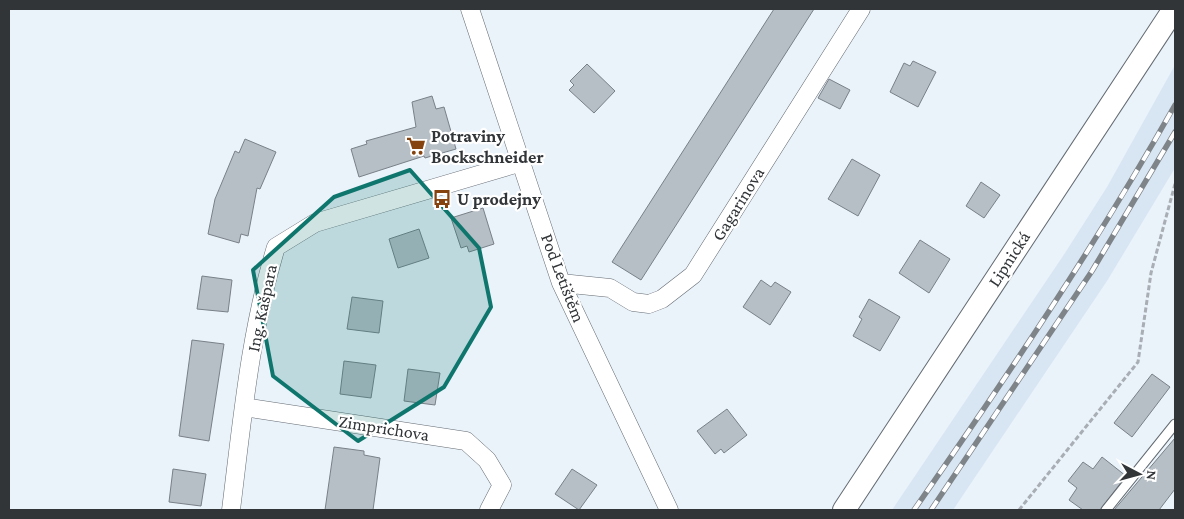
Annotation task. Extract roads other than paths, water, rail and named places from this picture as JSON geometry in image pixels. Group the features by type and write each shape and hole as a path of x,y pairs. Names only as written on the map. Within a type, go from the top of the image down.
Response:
{"street":[{"name":"Pod Letištěm","path":"470,9 561,283 669,510"},
{"name":"Gagarinova","path":"561,283 610,288 633,302 649,304 662,299 694,275 860,9"},
{"name":"Lipnická","path":"844,510 1174,9"},
{"name":"Ing. Kašpara","path":"231,510 244,407 262,292 276,247 315,223 522,162"},
{"name":"Zimprichova","path":"244,407 466,441 487,460 502,485 489,510"}],"lane":[{"path":"1106,510 1175,424"}],"railway":[{"path":"914,510 1082,260 1175,105"},
{"path":"931,510 1092,271 1175,132"}],"place":[{"name":"Potraviny Bockschneider","path":"416,146"},
{"name":"U prodejny","path":"442,199"}]}
